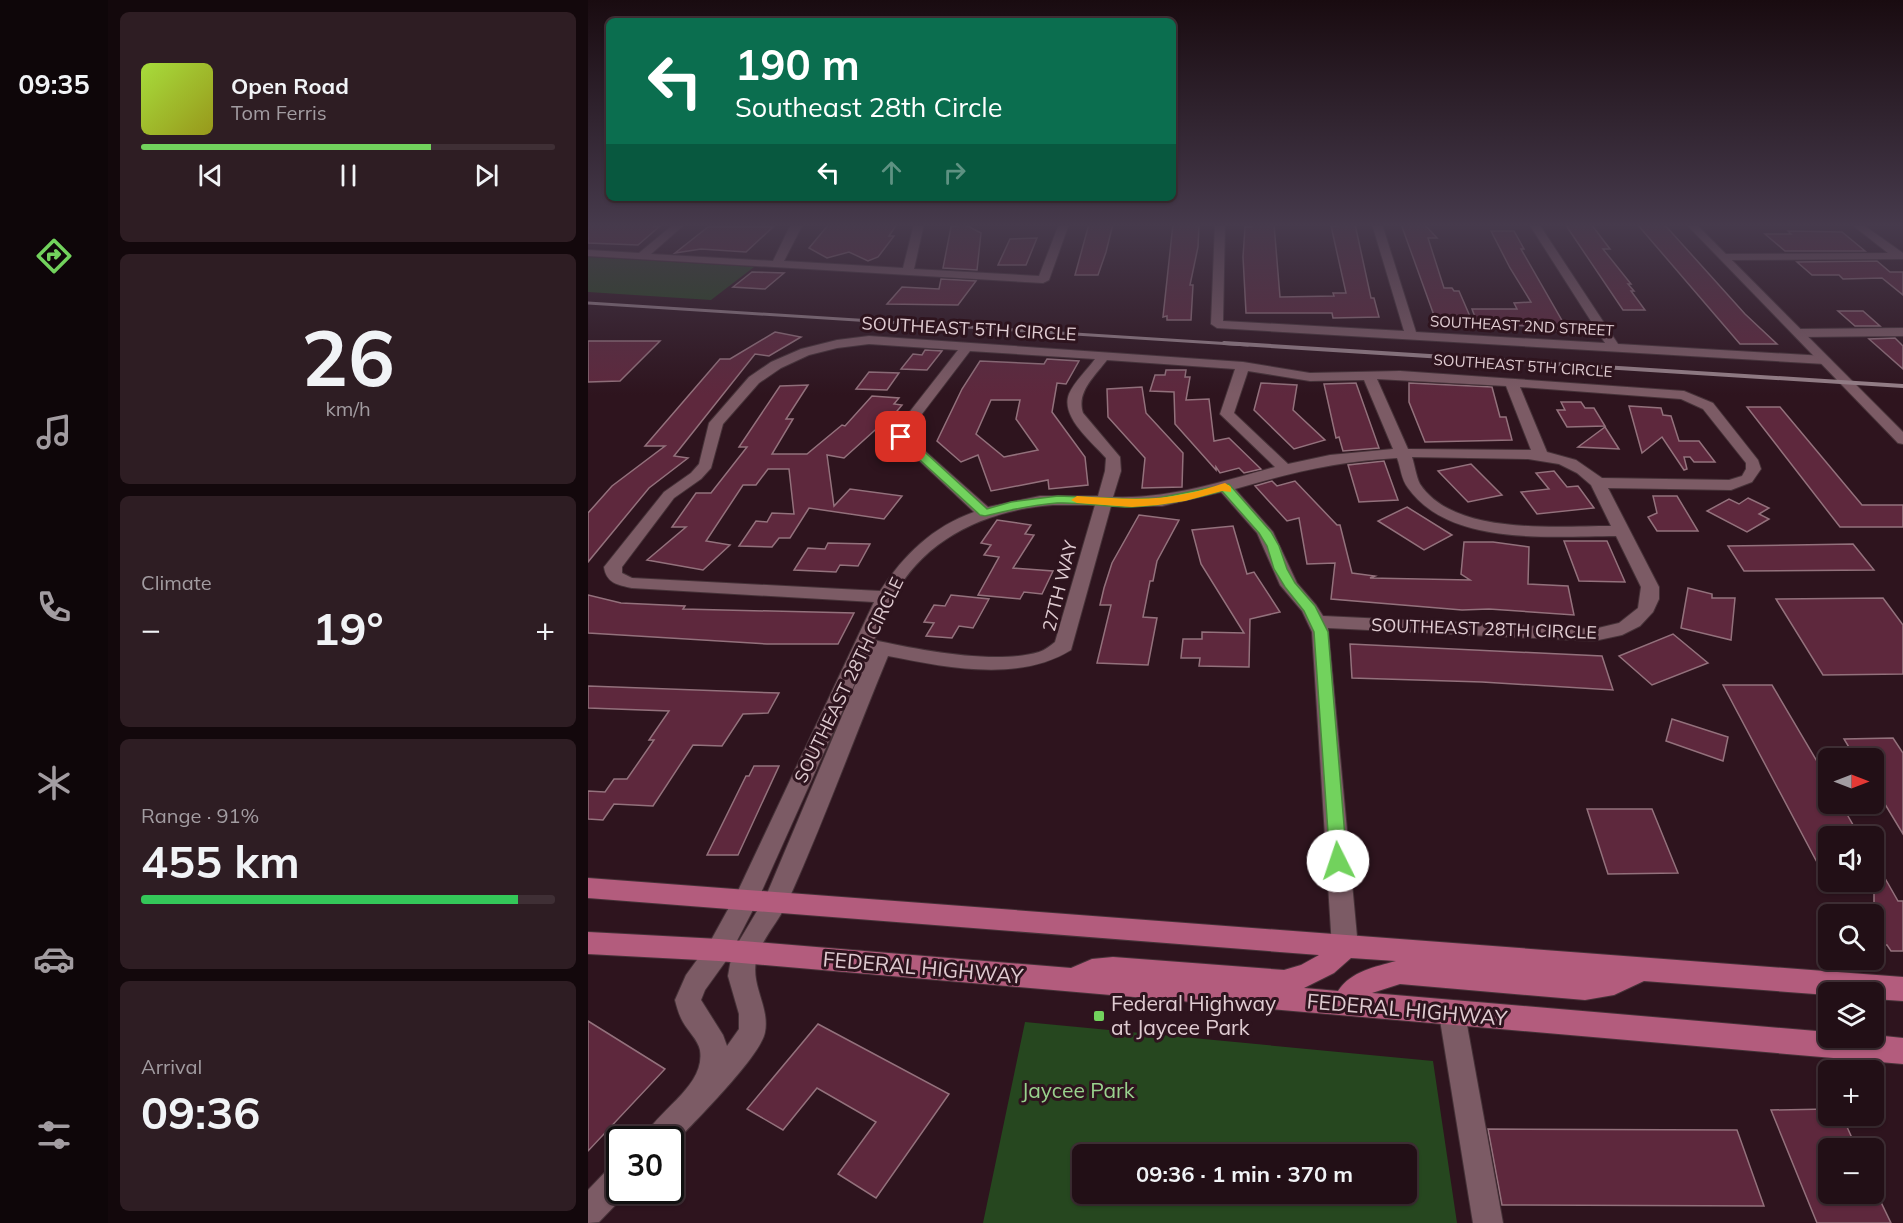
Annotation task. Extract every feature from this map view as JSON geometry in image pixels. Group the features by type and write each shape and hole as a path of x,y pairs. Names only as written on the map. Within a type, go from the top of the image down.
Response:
{"main road":[{"path":"588,888 1903,989"},
{"name":"FEDERAL HIGHWAY","path":"588,943 732,952 1903,1051"},
{"path":"1071,981 1092,970 1113,969 1284,982 1304,977 1325,966 1345,947"},
{"path":"1344,1005 1352,992 1370,981 1400,972 1585,988 1614,983 1640,970"}],"street":[{"name":"SOUTHEAST 2ND STREET","path":"1218,281 1217,324 1825,360"},
{"path":"1395,281 1412,336"},
{"path":"1571,281 1614,347"},
{"path":"1747,281 1903,440"},
{"path":"1798,333 1903,332"},
{"name":"SOUTHEAST 5TH CIRCLE","path":"885,597 632,583 614,575 613,567 669,495 696,476 706,465 716,423 754,380 768,369 805,352 869,340 1243,366 1310,377 1400,375 1674,393 1694,398 1708,406 1753,463 1752,474 1748,479 1731,485 1598,483"},
{"path":"967,346 902,431 901,437 985,513"},
{"name":"27TH WAY","path":"872,647 947,660 1027,662 1055,654 1065,645 1070,636 1068,627 1113,471 1113,457 1076,414 1073,404 1076,393 1104,356"},
{"path":"1243,366 1227,414 1286,469"},
{"path":"1369,375 1402,452 1411,481 1419,494 1433,506 1463,520 1512,530 1622,531"},
{"path":"1511,382 1541,456"},
{"name":"SOUTHEAST 28TH CIRCLE","path":"732,952 776,901 872,647 885,597 904,568 932,538 951,527 985,513 1035,502 1058,500 1104,502 1185,498 1286,469 1351,456 1402,452 1541,456 1573,464 1590,474 1598,483 1650,587 1651,595 1646,612 1632,625 1621,630 1580,635 1317,622"},
{"path":"1225,487 1265,532 1289,585 1317,622 1324,652 1345,947"},
{"name":"SOUTHEAST 28TH CIRCLE","path":"732,952 746,899 872,647"},
{"path":"671,1126 699,1097 734,1060 752,1034 752,1014 732,952 694,983 688,1000 692,1013 713,1044 714,1059 699,1097"},
{"path":"1452,1014 1488,1223"},
{"path":"588,1211 606,1193"}],"green space":[{"path":"588,281 736,281 711,300 588,292"},
{"name":"Jaycee Park","path":"1025,1022 1433,1061 1457,1223 983,1223"}],"building":[{"path":"741,281 774,281 765,289 733,287"},
{"path":"941,281 976,281 958,305 887,304 902,287 939,289"},
{"path":"1167,281 1191,281 1190,285 1193,285 1191,320 1167,320 1167,316 1163,317"},
{"path":"1244,281 1279,281 1280,297 1334,296 1333,293 1346,293 1343,281 1367,281 1379,317 1333,318 1332,313 1246,313"},
{"path":"1422,281 1442,281 1444,288 1459,291 1472,321 1436,321"},
{"path":"1518,281 1539,281 1568,331 1535,330 1533,326 1478,325 1472,309 1517,309 1514,303 1531,302"},
{"path":"1603,281 1629,281 1631,284 1628,284 1634,291 1631,291 1645,310 1623,310"},
{"path":"1686,281 1715,281 1745,314 1777,344 1740,344"},
{"path":"1886,281 1903,281 1903,295"},
{"path":"1838,311 1863,311 1880,326 1855,326"},
{"path":"775,332 801,337 769,356 755,354 674,456 688,458 649,488 588,562 588,513 612,486 665,446 645,446 720,359 730,359"},
{"path":"1895,338 1903,346 1903,369 1869,339"},
{"path":"588,341 660,341 620,381 588,382"},
{"path":"925,350 942,351 927,370 901,369 913,354 922,355"},
{"path":"1047,359 1079,361 1066,384 1057,383 1052,412 1085,457 1088,485 1049,489 1048,480 991,491 978,455 961,462 937,441 962,389 980,361 1044,364","holes":["991,400 1020,400 1016,419 1038,450 1004,457 976,434"]},
{"path":"1166,370 1186,370 1185,377 1190,377 1186,400 1209,399 1214,441 1229,438 1261,469 1244,473 1239,468 1220,473 1216,467 1216,470 1175,424 1174,392 1150,391 1155,375 1165,375"},
{"path":"869,372 899,373 887,390 856,389"},
{"path":"1261,383 1297,385 1293,410 1325,440 1294,449 1254,410"},
{"path":"1356,383 1379,448 1343,451 1339,437 1336,438 1324,384"},
{"path":"1409,383 1492,387 1500,417 1506,417 1512,440 1425,442 1409,402"},
{"path":"808,385 786,419 793,419 772,454 807,454 842,425 845,426 872,396 899,398 894,404 902,405 888,422 884,422 844,458 827,455 834,506 850,489 902,496 884,519 809,508 790,538 779,538 772,547 739,546 756,521 767,522 772,513 794,514 789,469 768,469 756,485 743,485 706,541 730,545 703,570 647,560 686,527 672,527 696,493 711,493 747,447 739,447 780,386"},
{"path":"1142,387 1146,413 1183,453 1182,487 1142,488 1145,458 1108,417 1107,389"},
{"path":"1561,402 1581,402 1585,408 1594,408 1605,426 1567,427 1557,410 1565,410"},
{"path":"1629,406 1661,408 1663,415 1671,416 1679,441 1699,441 1715,462 1694,462 1690,457 1684,457 1687,469 1684,470 1662,437 1642,453"},
{"path":"1747,407 1780,407 1862,505 1903,505 1903,527 1840,527"},
{"path":"1605,427 1619,449 1578,447"},
{"path":"1384,461 1398,500 1359,502 1348,465"},
{"path":"1471,464 1502,495 1468,502 1438,471"},
{"path":"1554,471 1567,487 1578,486 1594,508 1537,514 1521,492 1549,489 1536,473"},
{"path":"1272,481 1277,486 1295,481 1337,525 1340,525 1352,573 1375,576 1370,578 1470,580 1461,574 1464,542 1493,542 1529,547 1528,584 1568,586 1574,615 1489,609 1462,610 1331,599 1335,563 1307,564 1299,518 1287,521 1255,486"},
{"path":"1653,496 1677,496 1698,531 1657,531 1648,517 1657,513"},
{"path":"1748,498 1769,508 1759,514 1769,519 1747,532 1707,511 1729,499 1739,504"},
{"path":"1407,507 1452,535 1424,550 1378,521"},
{"path":"1139,515 1179,520 1157,561 1153,581 1150,581 1143,617 1157,618 1148,665 1097,663 1111,605 1100,605 1104,588 1112,563"},
{"path":"997,520 1031,525 1025,534 1034,535 1013,568 1053,571 1042,594 1024,592 1020,599 978,595 999,557 984,555 991,545 981,543"},
{"path":"1233,526 1247,574 1254,572 1280,612 1250,619 1249,667 1199,666 1200,658 1181,658 1183,639 1202,639 1202,632 1244,633 1201,564 1192,530"},
{"path":"1564,541 1607,541 1625,582 1579,581"},
{"path":"828,543 870,544 858,566 840,565 836,572 794,570 808,548 825,549"},
{"path":"1853,544 1874,570 1744,571 1728,546"},
{"path":"1688,588 1712,594 1712,598 1735,598 1731,640 1681,628"},
{"path":"588,595 621,603 685,606 683,609 854,613 838,644 767,644 588,633"},
{"path":"951,595 989,599 973,628 959,626 952,638 926,636 934,623 924,622 934,605 945,606"},
{"path":"1883,598 1903,625 1903,674 1823,675 1776,599"},
{"path":"1673,634 1708,663 1652,685 1619,656"},
{"path":"1350,644 1602,656 1613,690 1482,682 1352,678"},
{"path":"1723,685 1772,685 1818,763 1818,814 1847,814 1854,826 1818,826 1818,864"},
{"path":"588,686 779,693 768,713 743,714 722,746 693,745 653,806 614,804 603,820 588,819 588,791 605,792 614,779 627,779 654,740 649,740 669,711 588,708"},
{"path":"1672,719 1728,737 1723,761 1666,741"},
{"path":"1893,738 1903,753 1903,834 1884,803 1884,748 1849,748 1844,739"},
{"path":"754,766 779,766 738,855 707,855 746,776 749,776"},
{"path":"1587,809 1652,809 1678,873 1608,874"},
{"path":"1884,876 1898,901 1903,901 1903,951 1891,951 1887,945 1884,945 1884,904 1874,904 1874,892 1884,892"},
{"path":"588,1021 665,1069 611,1126 606,1126 606,1132 588,1151"},
{"path":"818,1024 949,1094 876,1198 838,1174 876,1122 817,1088 783,1130 747,1109"},
{"path":"1818,1109 1818,1126 1847,1126 1852,1138 1818,1138 1818,1204 1882,1204 1891,1223 1817,1223 1771,1110"},
{"path":"1488,1129 1737,1130 1764,1206 1502,1205"}],"railway":[{"path":"588,303 1248,345"},
{"path":"1224,343 1903,386"}],"slow traffic":[{"path":"1077,500 1132,503 1185,498 1225,487 1227,489"}],"place":[{"name":"Federal Highway at Jaycee Park","path":"1099,1016"}],"route":[{"path":"901,437 985,513 1011,506 1058,500 1132,503 1158,501 1185,498 1225,487 1265,532 1289,585 1310,609 1321,632 1338,861"}]}
